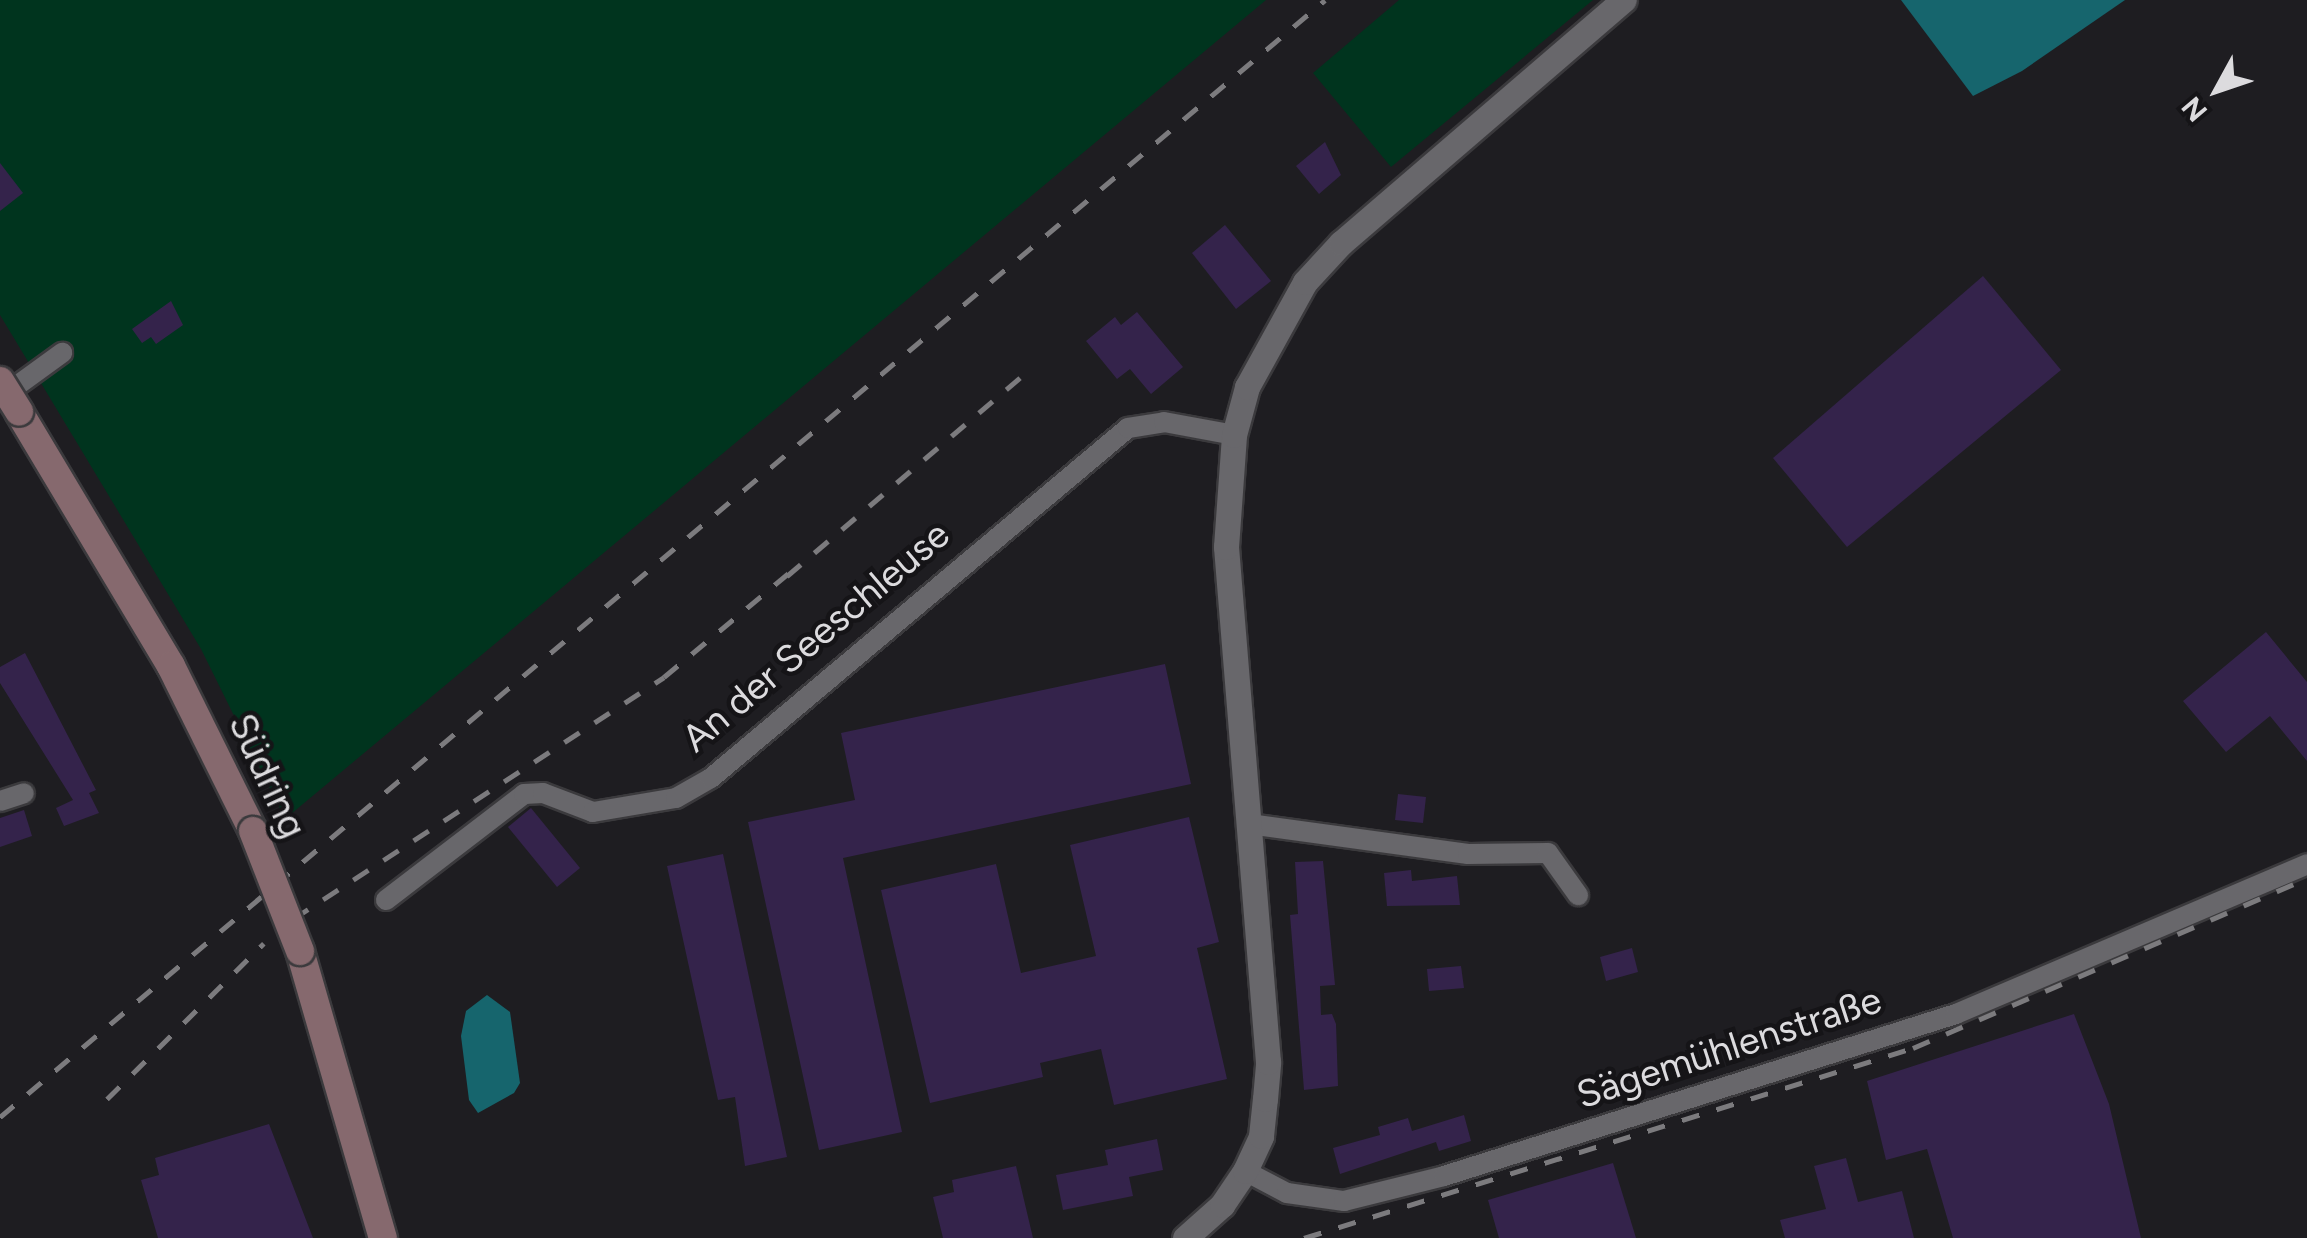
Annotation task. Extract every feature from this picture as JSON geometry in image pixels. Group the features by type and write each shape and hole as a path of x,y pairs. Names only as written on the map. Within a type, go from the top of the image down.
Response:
{"main road":[{"name":"Südring","path":"0,381 10,406 171,666 253,831 300,951 383,1238"}],"street":[{"path":"1185,1238 1222,1206 1246,1171 1261,1136 1268,1062 1226,548 1234,435 1248,386 1305,282 1403,186 1624,0"},
{"path":"10,406 62,353"},
{"name":"An der Seeschleuse","path":"386,900 524,794 543,792 594,812 676,798 711,778 1128,428 1164,422 1234,435"},
{"path":"0,801 24,793"},
{"path":"1249,824 1468,854 1548,853 1578,896"},
{"name":"Sägemühlenstraße","path":"1246,1171 1286,1193 1344,1201 1444,1176 1956,1014 2307,864"}],"green space":[{"path":"0,0 1266,0 285,819 201,649 0,315"},
{"path":"1399,0 1593,0 1391,167 1313,73"}],"water":[{"path":"1901,0 2125,0 2022,71 1973,96"},
{"path":"487,995 510,1012 520,1083 514,1093 478,1113 469,1100 461,1036 466,1011"}],"building":[{"path":"1325,142 1341,175 1319,194 1296,166"},
{"path":"0,163 23,193 0,211"},
{"path":"1225,225 1271,281 1236,309 1192,253"},
{"path":"1983,276 2061,370 1847,547 1773,458"},
{"path":"171,301 183,325 156,344 151,337 142,343 132,329"},
{"path":"1137,312 1183,367 1151,394 1130,369 1117,379 1086,341 1115,317 1121,325"},
{"path":"2266,632 2307,682 2307,761 2270,716 2226,752 2183,701"},
{"path":"25,653 96,790 89,793 99,813 64,826 56,808 73,800 0,683 0,667"},
{"path":"1165,664 1191,784 843,858 902,1132 819,1150 748,822 855,800 841,733"},
{"path":"1398,794 1426,797 1423,823 1395,820"},
{"path":"531,808 580,868 557,887 508,827"},
{"path":"24,810 32,836 0,847 0,818"},
{"path":"1189,817 1219,942 1197,948 1227,1079 1114,1105 1101,1049 1040,1063 1043,1077 930,1103 881,890 996,864 1021,973 1096,956 1070,845"},
{"path":"723,854 787,1157 745,1166 735,1097 718,1100 667,866"},
{"path":"1323,861 1335,985 1320,986 1321,1015 1332,1014 1336,1024 1338,1086 1304,1090 1290,915 1298,914 1295,862"},
{"path":"1411,870 1412,881 1457,876 1460,905 1387,906 1384,873"},
{"path":"1632,948 1638,972 1606,981 1600,957"},
{"path":"1461,966 1464,988 1429,991 1427,969"},
{"path":"2074,1014 2109,1104 2141,1238 1953,1238 1927,1149 1886,1160 1867,1081"},
{"path":"1464,1115 1471,1141 1439,1151 1436,1142 1340,1174 1333,1148 1380,1135 1378,1127 1408,1118 1412,1131"},
{"path":"269,1124 313,1238 158,1238 141,1180 159,1175 155,1158"},
{"path":"1157,1139 1163,1170 1129,1177 1133,1196 1063,1210 1056,1175 1108,1165 1105,1150"},
{"path":"1846,1158 1858,1202 1902,1191 1914,1238 1785,1238 1780,1220 1826,1209 1814,1166"},
{"path":"1613,1163 1636,1238 1499,1238 1488,1200"},
{"path":"1016,1166 1033,1238 943,1238 933,1197 954,1192 952,1180"}],"railway":[{"path":"0,1117 1325,0"},
{"path":"787,576 1023,375"},
{"path":"293,919 664,677 797,566"},
{"path":"1304,1238 1913,1048 2307,878"},
{"path":"107,1099 264,943"}]}
